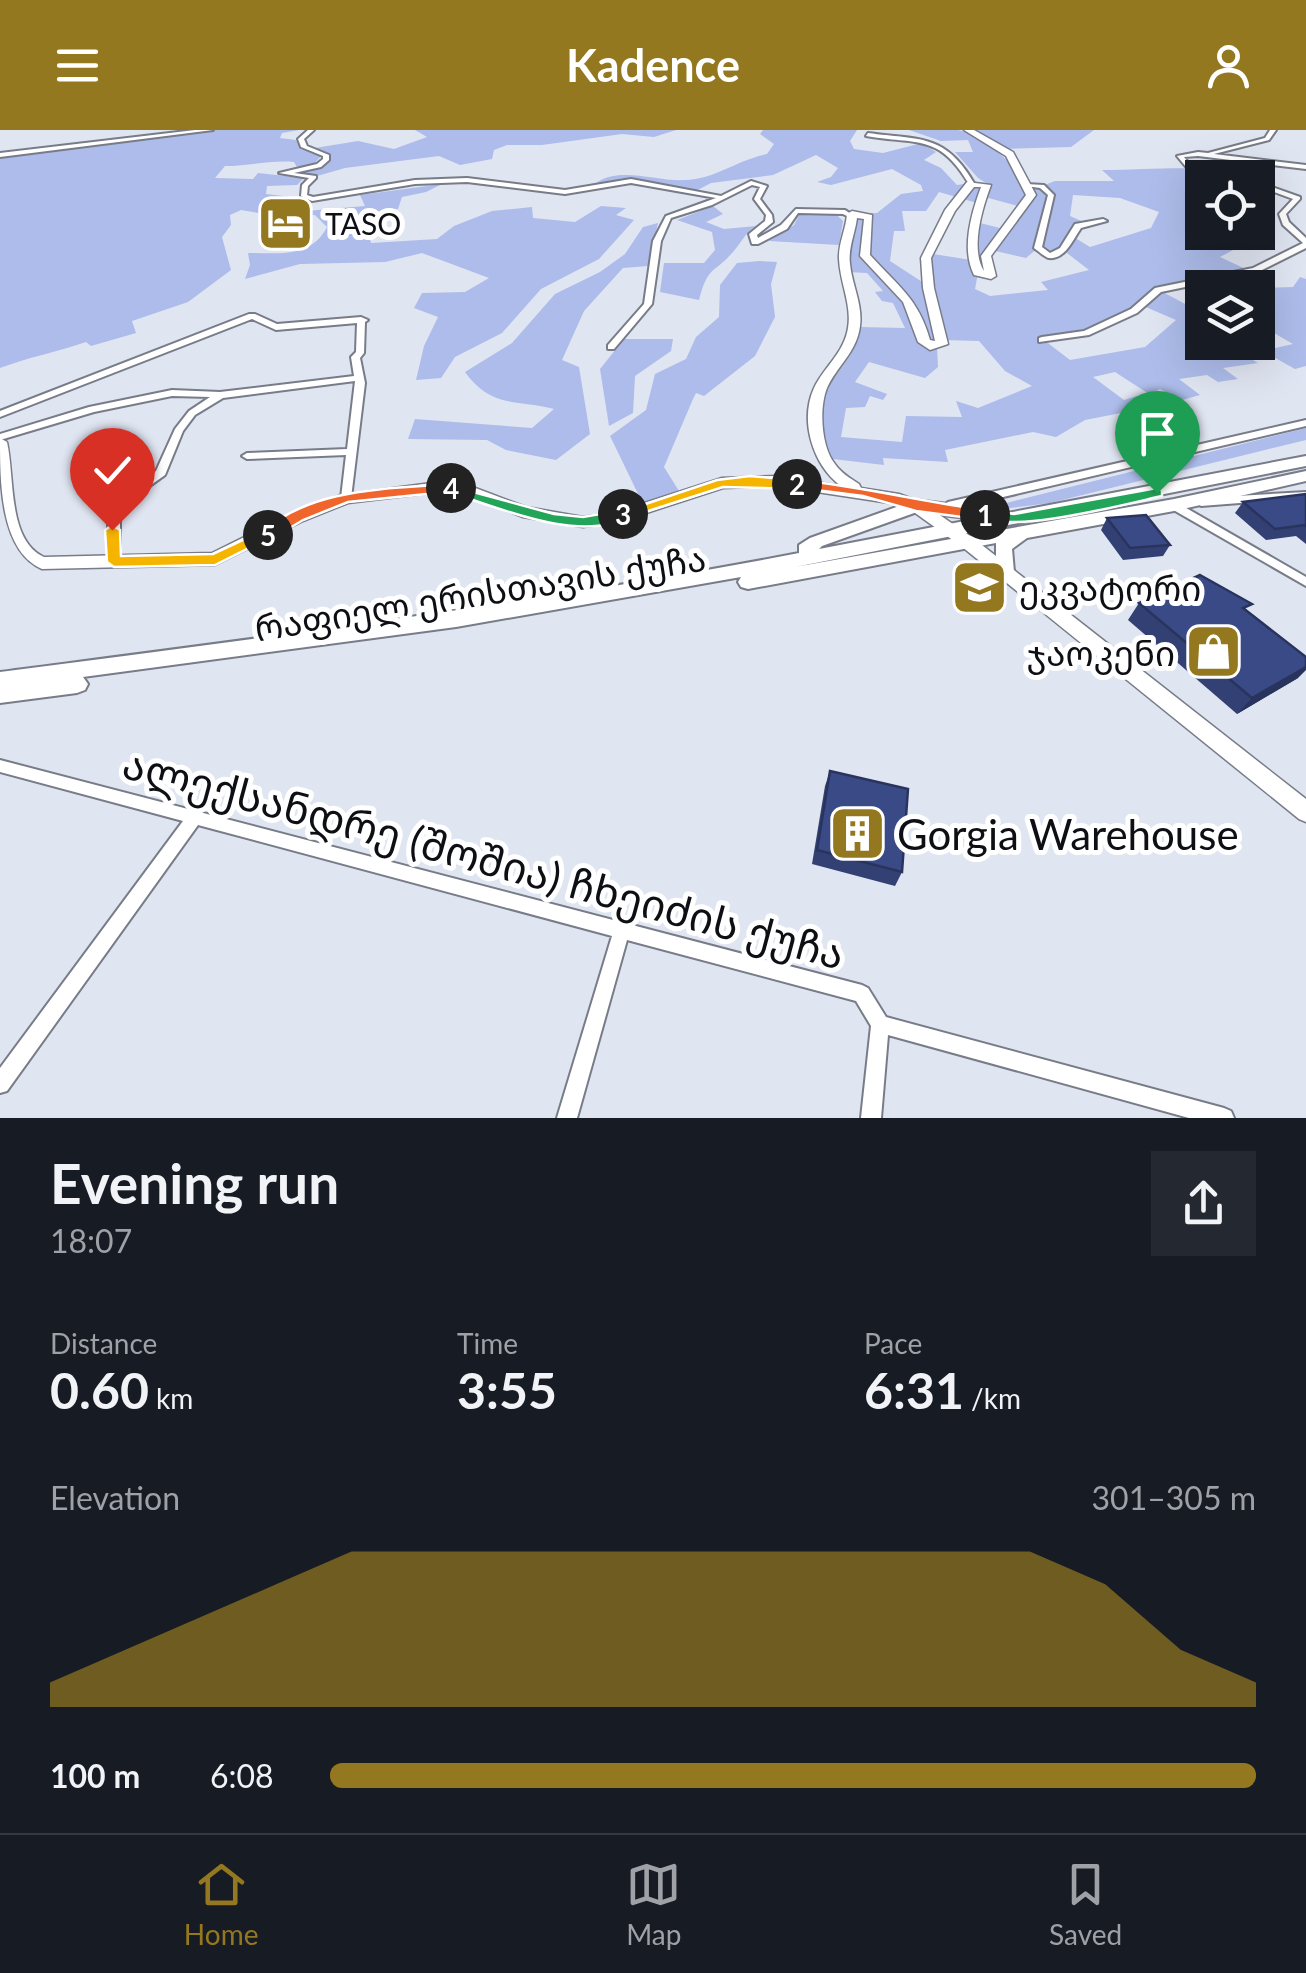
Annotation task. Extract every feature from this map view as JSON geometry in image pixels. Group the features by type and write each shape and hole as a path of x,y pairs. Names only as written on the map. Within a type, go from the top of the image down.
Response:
{"main road":[{"path":"1005,572 1003,547 1019,525 1306,461"},
{"path":"793,559 816,542 916,506 1019,525 1174,504 1306,476"},
{"name":"რაფიელ ერისთავის ქუჩა","path":"0,680 456,620 950,529 1019,525"},
{"name":"რაფიელ ერისთავის ქუჩა","path":"0,694 489,629 968,542 1019,525"}],"street":[{"path":"0,154 210,130"},
{"path":"311,130 301,139 304,147 326,155 326,160 318,166 282,173 314,176 305,186 304,196 312,198 415,182 467,180 565,192 631,181 724,198"},
{"path":"968,130 1010,154 1028,185 1029,201 986,256 993,275 984,276 972,260 977,203 986,185 971,183"},
{"path":"1210,155 1267,139 1272,130"},
{"path":"868,135 937,143 961,164 971,183"},
{"path":"1185,164 1180,156 1210,155 1306,167"},
{"path":"610,346 648,304 663,221 724,198 751,182 764,186 756,199 769,215 769,222 753,234 755,242 784,227 796,212 845,212 851,216 862,213 869,218 865,256 900,286 920,316 924,342 937,346 943,340 934,323 927,253 971,183"},
{"path":"1028,185 1042,186 1052,195 1038,248 1044,254 1050,256 1063,250 1078,226 1103,221"},
{"path":"1042,340 1086,333 1134,311 1158,290 1255,270 1306,244 1282,214 1298,198 1275,190"},
{"path":"851,216 844,254 855,322 840,366 822,384 816,400 816,439 830,470 864,491"},
{"path":"0,414 252,316 276,326 362,320 360,354 355,357 360,378 346,498"},
{"path":"360,378 220,395 172,393 131,400 0,440 4,517 13,544 22,557 42,564 215,559 298,517 346,498 438,487 464,489 522,512 583,522 614,518 722,483 777,481 864,491 916,506 959,506 1306,423"},
{"path":"114,562 114,516 126,498 161,473 178,431 192,412 220,395"},
{"path":"248,456 350,452"},
{"path":"1174,504 1306,494"},
{"path":"1174,504 1306,582"},
{"path":"916,506 968,542 1306,812"},
{"name":"ალექსანდრე (შოშია) ჩხეიძის ქუჩა","path":"0,766 862,994 880,1024"},
{"path":"0,1084 194,819"},
{"path":"567,1118 621,932"},
{"path":"871,1118 880,1024 1224,1118"}],"shaded area":[{"path":"213,130 299,130 282,133 280,138 296,140 300,149 321,156 313,165 297,167 294,162 285,162 225,166 215,178 253,179 258,173 304,178 297,185 267,186 266,194 292,197 294,212 365,206 360,195 442,184 402,197 398,209 377,213 366,225 371,243 437,239 454,226 492,211 532,207 533,218 575,222 601,206 626,208 616,215 634,220 599,259 541,289 502,333 455,357 441,378 416,380 424,346 438,317 414,308 422,293 465,292 489,278 422,253 385,262 300,264 245,279 250,265 248,253 294,252 312,244 327,227 315,215 288,218 241,210 230,215 231,225 222,237 231,270 188,302 132,321 136,333 91,346 86,342 0,368 0,155"},
{"path":"415,130 676,130 654,137 622,134 542,145 507,145 494,150 492,159 460,165 439,156 345,168 317,176 291,174 324,165 331,158 315,148 358,141 394,149 427,137"},
{"path":"763,130 857,130 850,141 854,149 883,153 922,143 936,152 924,160 941,168 957,185 977,182 991,186 978,178 955,152 973,152 968,140 941,141 909,130 958,130 979,138 1029,185 1114,181 1102,170 1185,168 1185,250 1233,250 1220,257 1248,270 1185,270 1185,285 1159,290 1185,304 1185,360 1258,363 1223,368 1238,379 1218,382 1207,375 1179,379 1200,395 1182,400 1160,389 1149,394 1115,372 1093,377 1124,400 1137,396 1152,407 1085,420 1056,437 1033,432 945,450 948,462 883,458 884,465 833,459 819,416 822,400 846,362 859,327 905,328 893,303 882,301 875,292 883,291 867,273 847,272 844,254 856,213 877,213 901,194 923,191 921,185 892,169 831,185 817,182 831,177 838,168 816,155 773,175 711,183 696,191 625,179 592,186 625,175 696,179 767,154 774,144 760,134","holes":["939,192 977,203 981,196 1022,207 1004,229 976,222 971,260 927,253 930,287 890,261 894,231 905,231 902,211 926,211","1073,195 1120,198 1159,212 1151,228 1090,247 1072,236 1086,223 1070,216","1038,248 1050,256 1063,250 1089,270 1041,282 1048,290 990,296 975,289 978,273 993,275 986,256 991,250 1026,258","1141,305 1176,320 1145,347 1070,360 1044,340 1086,333","943,340 979,341 1005,371 1032,386 978,408 956,401 962,417 906,416 902,442 841,437 846,408 865,407 870,396 883,400 887,394 855,382 869,362 925,378 938,367 937,347"]},
{"path":"968,130 1094,130 1071,147 1003,149"},
{"path":"713,206 723,214 706,222 724,229 756,226 709,275 699,300 660,292 664,263 704,263 715,250 712,232 677,220"},
{"path":"800,213 836,214 843,221 839,245 769,241 794,225"},
{"path":"658,223 648,266 623,268 584,311 562,360 579,367 590,434 556,460 506,450 487,440 408,439 415,419 532,428 554,409 495,397 465,372 512,343 555,294 600,272 625,254 643,227"},
{"path":"777,262 771,284 775,317 755,356 704,396 696,393 664,467 679,491 642,502 610,436 646,410 655,374 686,359 696,337 719,317 720,285 737,263"},
{"path":"1300,277 1306,279 1306,366 1295,369 1275,358 1275,348 1293,344 1275,334 1275,288 1293,287"},
{"path":"624,339 673,339 671,351 635,376 633,413 609,426 600,369"},
{"path":"1306,428 1306,440 1050,503 995,510 1006,503"}],"building":[{"path":"1306,494 1306,526 1275,529 1243,502"},
{"path":"1146,515 1170,545 1130,548 1107,518"},
{"name":"ჯაოკენი","path":"1200,575 1252,604 1243,608 1306,657 1306,667 1252,698 1139,603"},
{"name":"Gorgia Warehouse","path":"830,771 908,789 902,872 817,850"}],"place":[{"name":"TASO","path":"286,223"},
{"name":"ეკვატორი","path":"980,587"},
{"name":"ჯაოკენი","path":"1214,652"},
{"name":"Gorgia Warehouse","path":"858,834"}],"route":[{"path":"112,530 114,562 192,562 236,552 298,517 346,498 438,487 464,489 522,512 583,522 614,518 722,483 750,480 864,491 916,506 1014,518 1157,493"}]}
